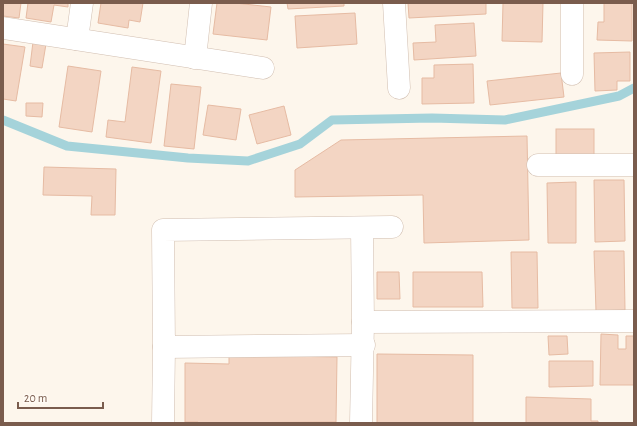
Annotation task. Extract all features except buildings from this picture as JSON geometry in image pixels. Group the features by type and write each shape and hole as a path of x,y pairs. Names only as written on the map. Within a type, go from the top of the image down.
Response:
{"street":[{"path":"77,39 82,3"},
{"path":"195,58 201,3"},
{"path":"394,3 399,88"},
{"path":"572,3 572,74"},
{"path":"3,28 263,68"},
{"path":"538,165 634,165"},
{"path":"361,423 364,345 362,228"},
{"path":"163,423 163,230 392,228"},
{"path":"363,322 634,321"},
{"path":"164,347 364,345"}],"waterway":[{"path":"3,120 67,146 188,158 248,161 300,144 332,120 432,118 505,120 619,96 634,88"}]}
